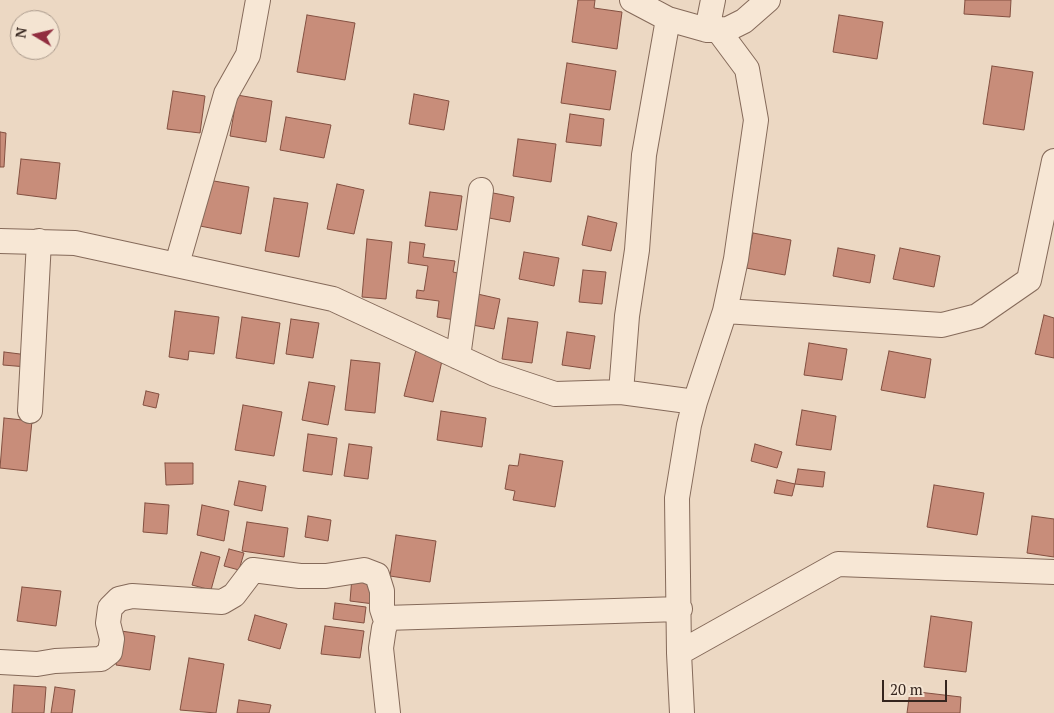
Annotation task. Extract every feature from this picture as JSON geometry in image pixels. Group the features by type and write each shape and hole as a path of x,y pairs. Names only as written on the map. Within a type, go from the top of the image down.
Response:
{"street":[{"path":"177,264 226,94 248,55 258,0"},
{"path":"632,0 668,19 712,30 728,29 744,21 768,0"},
{"path":"682,713 677,498 689,425 725,311 736,259 756,120 747,69 712,30 713,0"},
{"path":"621,392 627,316 637,250 644,155 668,19"},
{"path":"725,311 942,325 978,316 1029,280 1054,161"},
{"path":"458,358 482,190"},
{"path":"0,241 75,242 333,299 495,374 555,394 621,392 695,402"},
{"path":"30,411 39,241"},
{"path":"680,653 838,564 1054,572"},
{"path":"0,662 38,664 55,661 101,659 110,652 112,640 108,623 110,608 119,599 132,596 222,602 234,595 253,570 300,576 326,576 364,570 377,575 382,591 382,610 385,618 680,609"},
{"path":"388,713 381,648 389,617"}],"building":[{"path":"578,0 595,0 594,8 622,12 617,49 572,42"},
{"path":"965,0 1011,0 1010,17 964,14"},
{"path":"307,15 355,23 345,80 297,72"},
{"path":"839,15 883,22 877,59 833,52"},
{"path":"567,63 616,71 610,110 561,103"},
{"path":"992,66 1033,72 1024,130 983,124"},
{"path":"173,91 205,96 200,133 167,129"},
{"path":"414,94 449,101 444,130 409,124"},
{"path":"237,95 272,101 266,142 230,136"},
{"path":"570,114 604,119 601,146 566,142"},
{"path":"286,117 331,125 324,158 280,150"},
{"path":"0,132 6,133 4,167 0,167"},
{"path":"518,139 556,144 551,182 513,176"},
{"path":"21,159 60,163 56,199 17,194"},
{"path":"208,180 249,187 241,234 200,226"},
{"path":"337,184 364,190 354,234 327,229"},
{"path":"430,192 462,196 457,230 425,226"},
{"path":"488,192 514,197 510,222 484,217"},
{"path":"274,198 308,203 299,257 265,251"},
{"path":"588,216 617,223 611,251 582,245"},
{"path":"753,233 791,240 785,275 746,268"},
{"path":"367,239 392,242 386,299 362,297"},
{"path":"410,242 425,244 423,257 455,261 453,272 462,274 455,320 437,317 439,301 416,298 417,290 424,291 428,266 408,263"},
{"path":"838,248 875,255 870,283 833,276"},
{"path":"900,248 940,256 934,287 893,279"},
{"path":"524,252 559,258 554,286 519,279"},
{"path":"583,270 606,272 602,304 579,302"},
{"path":"473,293 500,299 494,329 467,324"},
{"path":"175,311 219,317 214,354 189,351 188,360 169,357"},
{"path":"1044,315 1054,318 1054,358 1035,354"},
{"path":"242,317 280,323 274,364 236,358"},
{"path":"508,318 538,322 532,363 502,359"},
{"path":"291,319 319,323 313,358 286,354"},
{"path":"567,332 595,336 590,369 562,365"},
{"path":"809,343 847,349 842,380 804,375"},
{"path":"416,350 443,356 433,402 404,396"},
{"path":"889,351 931,359 925,398 881,390"},
{"path":"4,352 28,355 27,367 3,365"},
{"path":"351,360 380,363 375,413 345,410"},
{"path":"309,382 335,386 328,425 302,420"},
{"path":"146,391 159,394 156,408 143,405"},
{"path":"243,405 282,412 274,456 235,450"},
{"path":"802,410 836,416 831,450 796,445"},
{"path":"441,411 486,418 482,447 437,440"},
{"path":"4,418 32,421 27,471 0,468"},
{"path":"308,434 337,438 332,475 303,471"},
{"path":"349,444 372,447 368,479 344,476"},
{"path":"755,444 782,452 777,468 751,461"},
{"path":"520,454 563,461 555,507 513,500 515,491 505,489 509,465 518,466"},
{"path":"165,463 193,463 193,484 166,485"},
{"path":"798,469 825,472 823,487 795,484"},
{"path":"777,480 795,484 792,496 774,493"},
{"path":"239,481 266,486 262,511 234,505"},
{"path":"934,485 984,493 977,535 927,527"},
{"path":"145,503 169,505 167,534 143,532"},
{"path":"202,505 229,511 224,541 197,535"},
{"path":"308,516 331,520 328,541 305,537"},
{"path":"1032,516 1054,519 1054,557 1027,553"},
{"path":"247,522 288,528 284,557 242,551"},
{"path":"396,535 436,541 430,582 390,576"},
{"path":"229,549 244,553 239,570 224,566"},
{"path":"201,552 220,557 211,590 192,585"},
{"path":"352,577 376,579 374,604 350,601"},
{"path":"22,587 61,591 56,626 17,621"},
{"path":"335,603 366,607 364,623 333,619"},
{"path":"255,615 287,624 280,649 248,640"},
{"path":"931,616 972,622 966,672 924,667"},
{"path":"325,626 364,631 360,658 321,654"},
{"path":"121,631 155,636 150,670 116,665"},
{"path":"189,658 224,664 216,713 180,710"},
{"path":"14,685 46,687 44,713 12,713"},
{"path":"55,687 75,690 72,713 51,713"},
{"path":"910,691 961,697 960,713 907,713"},
{"path":"239,700 271,705 269,713 237,713"}]}
